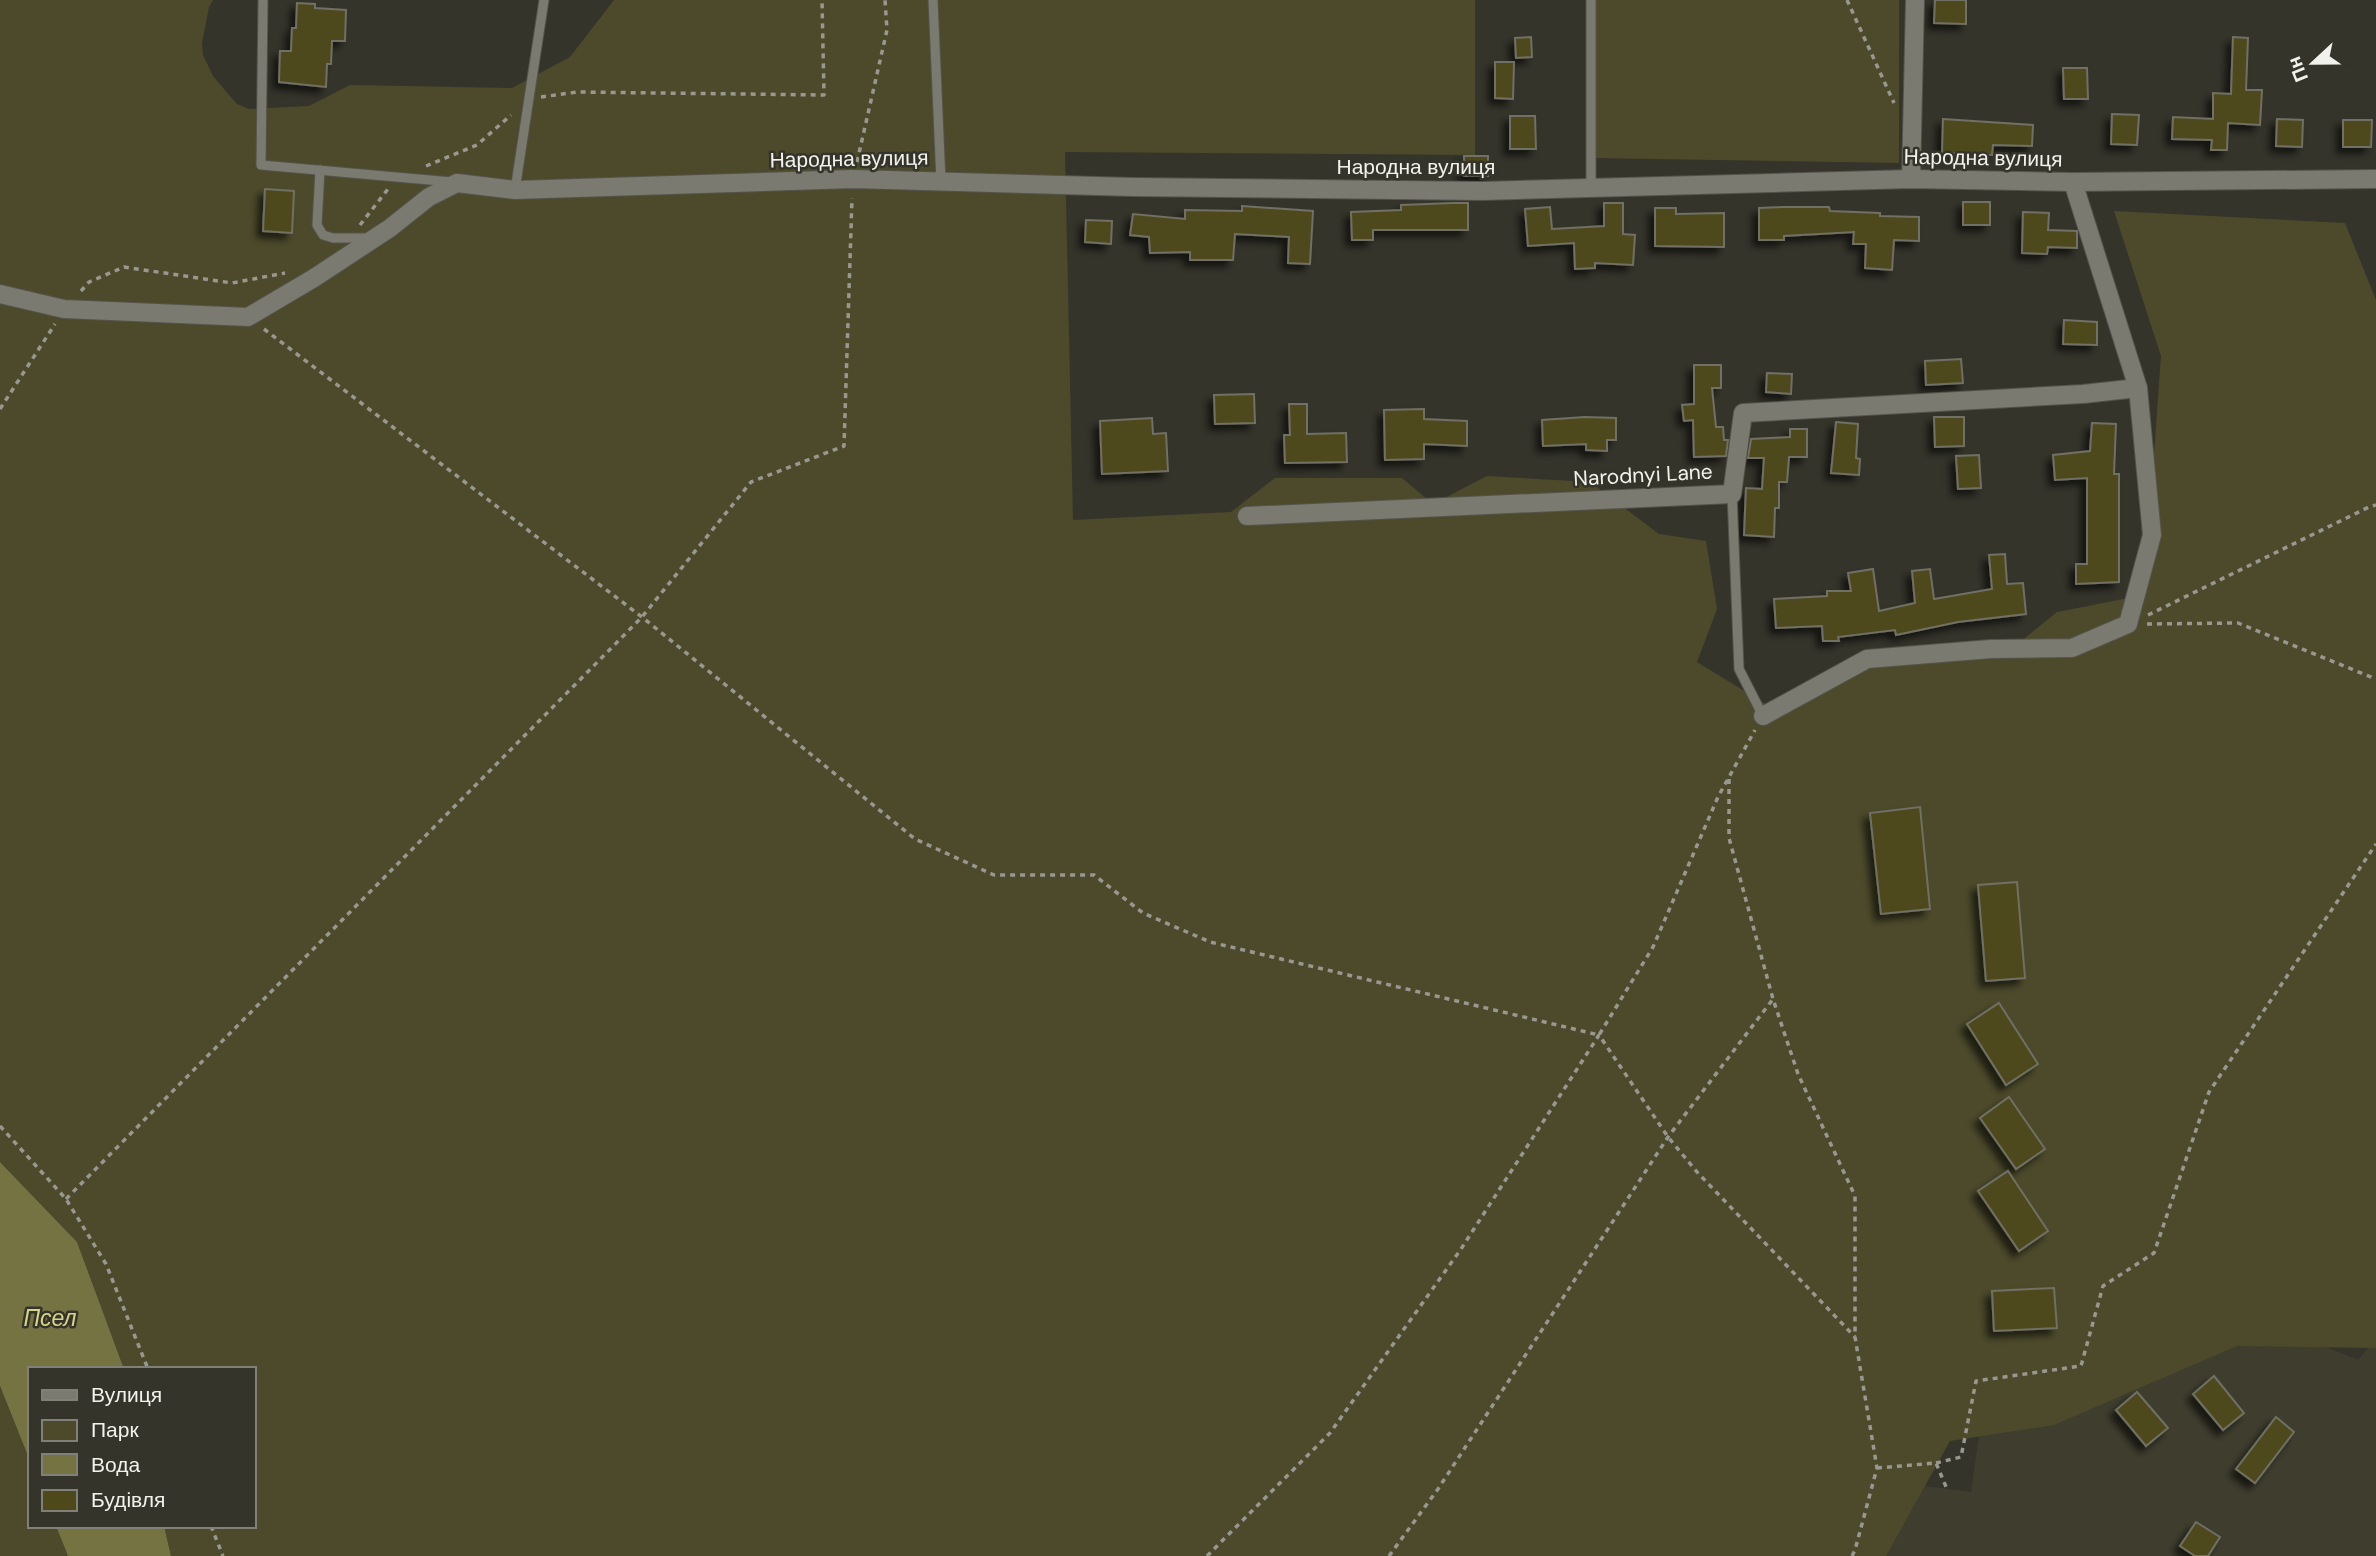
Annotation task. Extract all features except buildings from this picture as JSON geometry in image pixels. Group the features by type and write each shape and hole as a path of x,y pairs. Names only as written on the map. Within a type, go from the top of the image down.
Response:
{"street":[{"path":"1911,179 1914,0"},
{"name":"Народна вулиця","path":"457,183 514,190 853,179 1133,187 1482,191 1911,179 2073,182 2376,179"},
{"path":"1763,716 1867,659 1990,649 2072,648 2128,624 2152,535 2138,388 2073,182"},
{"path":"0,294 64,309 248,317 390,228 429,197 457,183"},
{"name":"Narodnyi Lane","path":"1247,516 1732,494 1743,413 2083,394 2138,388"}],"lane":[{"path":"263,0 261,165 457,183"},
{"path":"514,190 544,0"},
{"path":"933,0 941,181"},
{"path":"1591,0 1591,188"},
{"path":"320,170 317,225 323,235 373,239"},
{"path":"1732,494 1739,668 1763,716"}],"path":[{"path":"350,238 397,177 477,145 529,99 577,92 824,95 822,0"},
{"path":"66,1199 642,617 751,482 844,446 853,179 887,30 885,0"},
{"path":"1847,0 1895,107"},
{"path":"0,409 64,309 89,282 124,267 232,283 285,273"},
{"path":"248,317 642,617 915,839 994,875 1094,875 1143,913 1210,942 1599,1035 1668,1138 1697,1172 1855,1337"},
{"path":"2128,624 2369,506 2376,505"},
{"path":"2128,624 2238,623 2376,679"},
{"path":"1207,1556 1329,1433 1461,1249 1653,947 1718,797 1763,716"},
{"path":"1729,776 1729,838 1773,999 1798,1074 1855,1196 1855,1337 1877,1468 1852,1556"},
{"path":"1877,1468 1936,1463 1961,1457 1976,1381 2081,1366 2102,1286 2154,1252 2209,1092 2376,844"},
{"path":"1390,1556 1438,1489 1668,1138 1773,999"},
{"path":"0,1126 66,1199 106,1264 147,1367"},
{"path":"1936,1463 1947,1489"},
{"path":"212,1528 223,1556"}],"shaded area":[{"path":"2262,1321 2358,1360 2376,1339 2376,1556 1883,1556 1901,1483 1971,1492 1983,1408"}],"green space":[{"path":"0,0 213,0 209,7 202,43 203,55 213,76 229,95 237,104 249,109 309,106 350,85 512,88 570,57 614,0 1475,0 1475,155 1065,152 1073,520 1231,512 1275,478 1402,478 1433,504 1487,476 1590,482 1659,534 1706,541 1717,609 1697,662 1780,713 1871,665 2004,655 2057,612 2144,595 2161,356 2114,211 2345,223 2376,300 2376,1348 2237,1346 2054,1425 1950,1441 1886,1556 171,1556 164,1528 256,1528 256,1367 123,1367 77,1242 0,1162"},
{"path":"1591,0 1899,0 1899,163 1592,158"},
{"path":"0,1386 28,1456 28,1528 57,1528 68,1556 0,1556"}],"water":[{"name":"Псел","path":"0,1162 77,1242 123,1367 28,1367 28,1456 0,1386"},
{"path":"57,1528 164,1528 171,1556 68,1556"}]}
